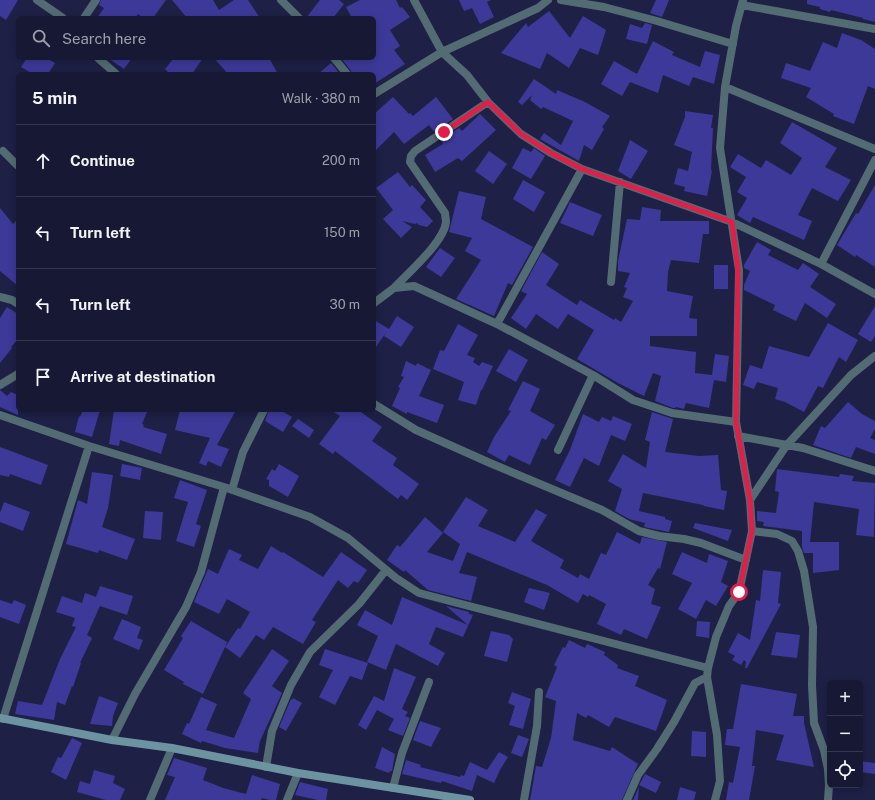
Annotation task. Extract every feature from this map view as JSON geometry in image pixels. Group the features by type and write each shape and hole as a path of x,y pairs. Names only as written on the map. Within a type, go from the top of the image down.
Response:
{"street":[{"path":"37,0 60,16"},
{"path":"85,16 96,0"},
{"path":"281,0 297,16"},
{"path":"414,0 442,52 467,75 488,102 521,134 551,153 582,169 732,222 821,264 875,294"},
{"path":"376,93 442,52 538,8 548,0"},
{"path":"561,0 604,7 657,21 732,44"},
{"path":"715,800 720,782 717,735 707,677 708,668 716,637 729,606 739,592 752,531 750,500 736,422 738,270 720,148 725,87 732,44 743,2 875,28"},
{"path":"100,60 114,72"},
{"path":"336,60 345,72"},
{"path":"725,87 875,149"},
{"path":"376,301 394,288 428,252 441,236 446,222 445,213 410,162 411,156 415,151 488,102"},
{"path":"3,152 16,164"},
{"path":"821,264 875,160"},
{"path":"497,324 582,169"},
{"path":"611,282 620,182"},
{"path":"394,288 414,286 497,324 593,376 633,400 672,413 736,422"},
{"path":"0,297 16,303"},
{"path":"750,500 786,446 851,375 875,356"},
{"path":"0,385 16,375"},
{"path":"558,450 593,376"},
{"path":"376,405 416,430 496,466 602,510 639,531 701,543 746,560"},
{"path":"112,740 135,694 186,607 201,572 228,489 243,452 263,412"},
{"path":"0,415 89,446 228,489 310,517 348,538 386,570 419,593 708,668"},
{"path":"738,436 803,448 875,471"},
{"path":"89,446 1,718 112,740 172,748 298,773 470,800"},
{"path":"752,531 777,534 792,541 798,551 804,571 812,627 812,685 814,723 824,750 828,769 828,800"},
{"path":"266,767 272,731 291,686 310,652 360,604 386,570"},
{"path":"627,800 638,775 674,722 695,683 707,677"},
{"path":"393,788 402,753 429,682"},
{"path":"524,800 537,726 539,692"},
{"path":"150,800 172,748"},
{"path":"287,800 298,773"}],"building":[{"path":"0,0 18,0 6,20 0,16"},
{"path":"101,0 166,0 154,16 140,16 138,14 136,16 98,16 104,8 99,5"},
{"path":"172,0 213,0 219,10 234,0 248,0 259,16 185,16"},
{"path":"320,0 339,0 344,4 335,16 308,16"},
{"path":"360,0 396,0 400,8 402,7 410,17 390,30 400,46 394,50 405,64 376,83 376,72 351,72 343,60 376,60 376,16 351,16 346,7"},
{"path":"459,0 491,0 487,2 494,17 480,24 472,8 464,11"},
{"path":"656,0 669,0 662,17 650,13"},
{"path":"807,0 875,0 875,22 831,10 830,12 820,9 820,7 807,4"},
{"path":"549,11 570,38 583,16 606,30 598,55 580,48 569,68 547,53 540,69 501,53 526,23 528,27"},
{"path":"645,23 652,25 647,44 626,39 630,24 642,28"},
{"path":"842,33 861,40 875,49 875,89 868,86 854,124 833,116 834,114 806,97 811,88 781,78 786,63 810,71 823,42 837,48"},
{"path":"653,41 674,52 672,55 700,67 705,51 720,55 714,84 693,77 689,86 663,75 658,93 630,82 622,96 601,84 614,61 637,74"},
{"path":"26,60 50,60 55,63 49,72 30,72 21,67"},
{"path":"111,60 131,60 124,69"},
{"path":"172,60 202,60 193,72 168,72 165,69"},
{"path":"216,60 270,60 277,72 226,72"},
{"path":"331,63 338,72 320,72"},
{"path":"534,79 556,94 557,90 585,102 610,116 602,127 604,129 592,150 584,145 579,161 540,139 544,133 561,145 573,121 543,107 541,109 530,100 532,95 522,105 518,102"},
{"path":"393,97 409,114 410,113 413,116 436,97 453,119 434,132 429,125 404,144 394,132 376,150 376,112"},
{"path":"685,111 713,115 711,128 713,128 712,171 707,196 684,191 685,187 674,184 678,168 688,171 692,152 674,145 685,117"},
{"path":"480,114 496,130 462,161 458,158 435,172 425,155 443,144 441,140 459,128 462,131"},
{"path":"792,122 837,148 825,167 851,180 838,201 812,188 798,215 812,221 804,240 753,217 750,223 737,215 747,198 737,192 746,177 730,167 738,154 761,168 766,160 791,175 802,158 780,143"},
{"path":"630,140 648,151 631,179 618,171"},
{"path":"523,148 531,152 534,148 545,156 531,179 512,168"},
{"path":"489,151 507,164 493,184 475,171"},
{"path":"398,172 410,187 412,185 426,200 420,207 433,221 427,227 417,223 415,224 402,221 412,227 401,238 383,219 393,210 376,188"},
{"path":"523,180 545,192 534,212 513,199"},
{"path":"875,185 875,267 856,255 855,257 837,245"},
{"path":"459,191 486,197 481,219 533,247 512,285 508,283 494,316 456,299 481,260 465,251 472,238 449,232"},
{"path":"570,202 602,215 593,236 560,223"},
{"path":"642,207 661,210 660,221 709,221 709,234 703,234 699,263 671,260 668,272 667,291 693,296 689,318 697,319 697,336 650,336 650,346 696,352 695,373 712,375 715,354 729,356 726,382 714,380 709,408 686,403 684,409 676,407 673,408 655,401 661,376 653,373 644,396 577,359 594,330 568,314 558,329 536,314 526,329 511,318 527,294 521,291 542,252 559,264 546,285 577,305 580,300 614,320 615,318 621,322 633,301 623,297 627,288 624,287 630,273 618,271 618,261 627,219 640,220"},
{"path":"0,208 13,224 16,221 16,284 0,271"},
{"path":"757,242 771,250 768,255 798,270 803,263 819,274 810,287 836,304 827,318 805,303 796,321 773,310 775,305 744,290 744,285 750,271 744,268 744,265"},
{"path":"440,248 455,258 441,277 426,267"},
{"path":"714,265 728,265 728,289 714,289"},
{"path":"875,306 875,336 871,342 858,334"},
{"path":"7,307 16,313 16,341 0,363 0,318"},
{"path":"397,316 414,327 401,347 384,336 387,331 376,347 376,321 389,329"},
{"path":"828,323 858,340 846,362 839,357 823,388 818,386 804,412 785,402 775,399 778,388 757,382 754,389 743,385 750,365 762,369 769,346 809,357"},
{"path":"458,324 478,335 467,355 475,358 473,362 479,366 482,362 493,366 481,390 476,405 458,400 464,382 433,369 440,350 444,351"},
{"path":"509,349 528,360 516,382 496,371"},
{"path":"406,361 416,366 417,363 431,370 419,396 444,405 437,423 407,412 407,414 392,406 400,388 398,387 404,377 401,376"},
{"path":"523,381 540,389 530,411 555,425 546,440 542,438 530,465 509,455 505,462 487,452 494,437 511,411 508,410"},
{"path":"0,390 7,396 11,392 16,394 16,412 18,412 18,415 0,407"},
{"path":"848,402 862,414 875,421 875,429 870,438 875,440 875,454 856,447 851,458 813,445 821,426 825,428"},
{"path":"82,412 99,412 92,437 75,432 79,416 80,417"},
{"path":"114,412 147,412 142,424 144,425 143,427 167,434 161,454 120,440 119,446 109,444"},
{"path":"180,412 235,412 217,445 229,449 221,467 208,461 206,466 199,463 210,438 175,430"},
{"path":"268,412 283,412 292,417 283,432 265,421"},
{"path":"334,412 361,412 382,427 372,441 397,458 393,465 419,484 407,500 401,495 398,499 335,451 333,454 319,444 340,416"},
{"path":"652,412 673,419 665,452 699,456 718,455 721,490 727,491 724,510 643,493 639,511 665,517 665,519 672,521 669,532 644,527 645,523 629,519 615,511 622,489 608,481 623,454 646,468 650,442 645,440"},
{"path":"583,414 599,422 602,417 611,421 613,416 632,424 625,441 611,435 599,466 584,458 570,487 555,480 570,450"},
{"path":"298,419 314,430 309,438 292,426"},
{"path":"0,447 48,465 41,485 10,474 9,477 0,475"},
{"path":"122,464 142,468 140,480 120,476"},
{"path":"279,464 299,476 288,497 269,486 269,480 266,479 272,469 275,471"},
{"path":"777,469 839,477 840,474 854,476 852,481 875,483 874,537 856,535 859,509 814,502 810,542 839,542 839,570 813,573 813,553 804,553 802,547 802,531 763,526 764,522 757,521 757,511 776,513 779,492 775,491"},
{"path":"92,472 113,475 108,508 102,527 135,539 127,560 99,550 98,553 66,544 78,500 87,504"},
{"path":"180,480 207,490 196,524 201,526 194,547 176,541 188,502 174,498"},
{"path":"466,497 488,510 478,526 515,542 536,509 547,515 531,541 564,560 560,568 578,578 580,574 589,579 601,553 606,555 617,532 640,544 642,537 667,542 660,569 658,568 648,585 655,589 651,604 661,607 647,639 624,629 621,635 597,624 606,604 589,595 588,597 583,594 578,603 547,585 467,552 459,573 477,577 471,601 428,590 405,570 404,572 387,560 397,545 400,547 425,517 443,533 427,552 453,561 460,544 443,532"},
{"path":"4,502 30,512 23,531 0,522 0,513"},
{"path":"145,511 163,512 161,540 143,538"},
{"path":"695,523 732,530 728,541 693,528"},
{"path":"271,546 323,577 341,552 367,570 358,583 354,581 348,588 338,580 312,620 316,622 303,644 273,627 264,640 256,635 240,658 225,647 238,628 240,629 250,612 227,599 219,614 194,602 208,569 218,574 229,549 242,555 239,560 258,569"},
{"path":"682,552 707,563 709,554 728,561 721,582 728,586 716,606 706,600 696,619 678,609 692,583 672,574"},
{"path":"763,570 781,572 778,603 781,604 747,668 745,668 746,662 744,660 741,665 732,660 735,656 728,652 738,633 750,640 756,600 760,601"},
{"path":"100,586 133,596 127,615 100,606 87,635 92,638 80,663 73,687 72,686 65,705 57,702 54,720 15,714 18,701 42,705 60,659 76,627 72,626 75,618 56,612 62,596 82,603 85,593 96,597"},
{"path":"529,588 550,593 544,610 524,602"},
{"path":"402,597 468,625 446,606 469,612 469,614 473,615 463,637 436,627 429,644 445,653 438,666 396,644 386,670 367,662 378,636 357,625 365,610 392,625"},
{"path":"0,600 12,604 14,600 26,605 19,624 0,617"},
{"path":"122,619 141,627 137,638 143,640 139,650 113,639"},
{"path":"191,621 227,642 203,694 183,684 184,682 164,670 183,638 181,636"},
{"path":"697,621 710,622 709,638 696,636"},
{"path":"491,631 509,635 513,639 507,662 484,656"},
{"path":"776,632 800,635 797,658 771,655"},
{"path":"569,640 585,648 587,644 605,652 604,655 618,665 617,668 639,676 635,686 667,700 656,731 615,717 609,727 588,715 586,718 577,713 573,740 610,751 612,747 638,764 622,800 530,800 536,766 542,767 551,738 556,701 545,697 557,667 554,665 563,647 565,648"},
{"path":"272,649 289,661 272,686 282,693 260,741 258,753 225,748 202,741 201,743 182,734 187,723 189,724 201,697 217,704 206,730 234,738 251,699 243,693"},
{"path":"325,649 368,663 362,680 350,676 335,705 319,697 333,670 319,665"},
{"path":"394,668 416,677 402,709 408,712 405,716 410,718 403,736 388,730 394,719 377,710 366,730 358,725 374,696 384,701"},
{"path":"741,684 797,694 793,716 804,716 804,723 814,767 776,760 784,735 756,730 752,766 755,766 749,800 726,800 729,782 733,783 740,747 725,745 727,729 733,729"},
{"path":"512,692 531,699 523,729 509,725 515,706 508,703"},
{"path":"99,696 118,703 113,716 112,726 90,724"},
{"path":"293,698 302,703 286,731 279,727 291,699 292,700"},
{"path":"420,721 441,728 431,747 413,740"},
{"path":"692,731 706,732 706,757 691,756"},
{"path":"518,735 529,739 522,757 511,753"},
{"path":"72,738 82,743 66,780 51,772 58,757 61,758"},
{"path":"382,747 395,754 392,771 389,773 375,768"},
{"path":"499,752 508,757 494,783 477,775 472,791 442,781 441,783 402,774 406,760 421,765 420,767 460,777 461,775 464,776 470,762 487,770"},
{"path":"174,758 207,768 203,780 223,788 246,794 252,775 280,784 276,800 262,798 261,800 165,800 175,777 167,775"},
{"path":"863,761 875,763 875,774 863,772"},
{"path":"94,770 115,776 113,783 125,789 120,800 106,800 77,792 80,781 90,784"},
{"path":"645,774 661,782 656,793 639,785"},
{"path":"300,782 328,789 326,800 318,800 295,795"},
{"path":"639,787 638,800 633,800"},
{"path":"680,787 696,792 694,800 677,800"}],"route":[{"path":"444,132 488,102 521,134 551,153 582,169 732,222 738,270 736,422 750,500 752,531 739,592"}]}
